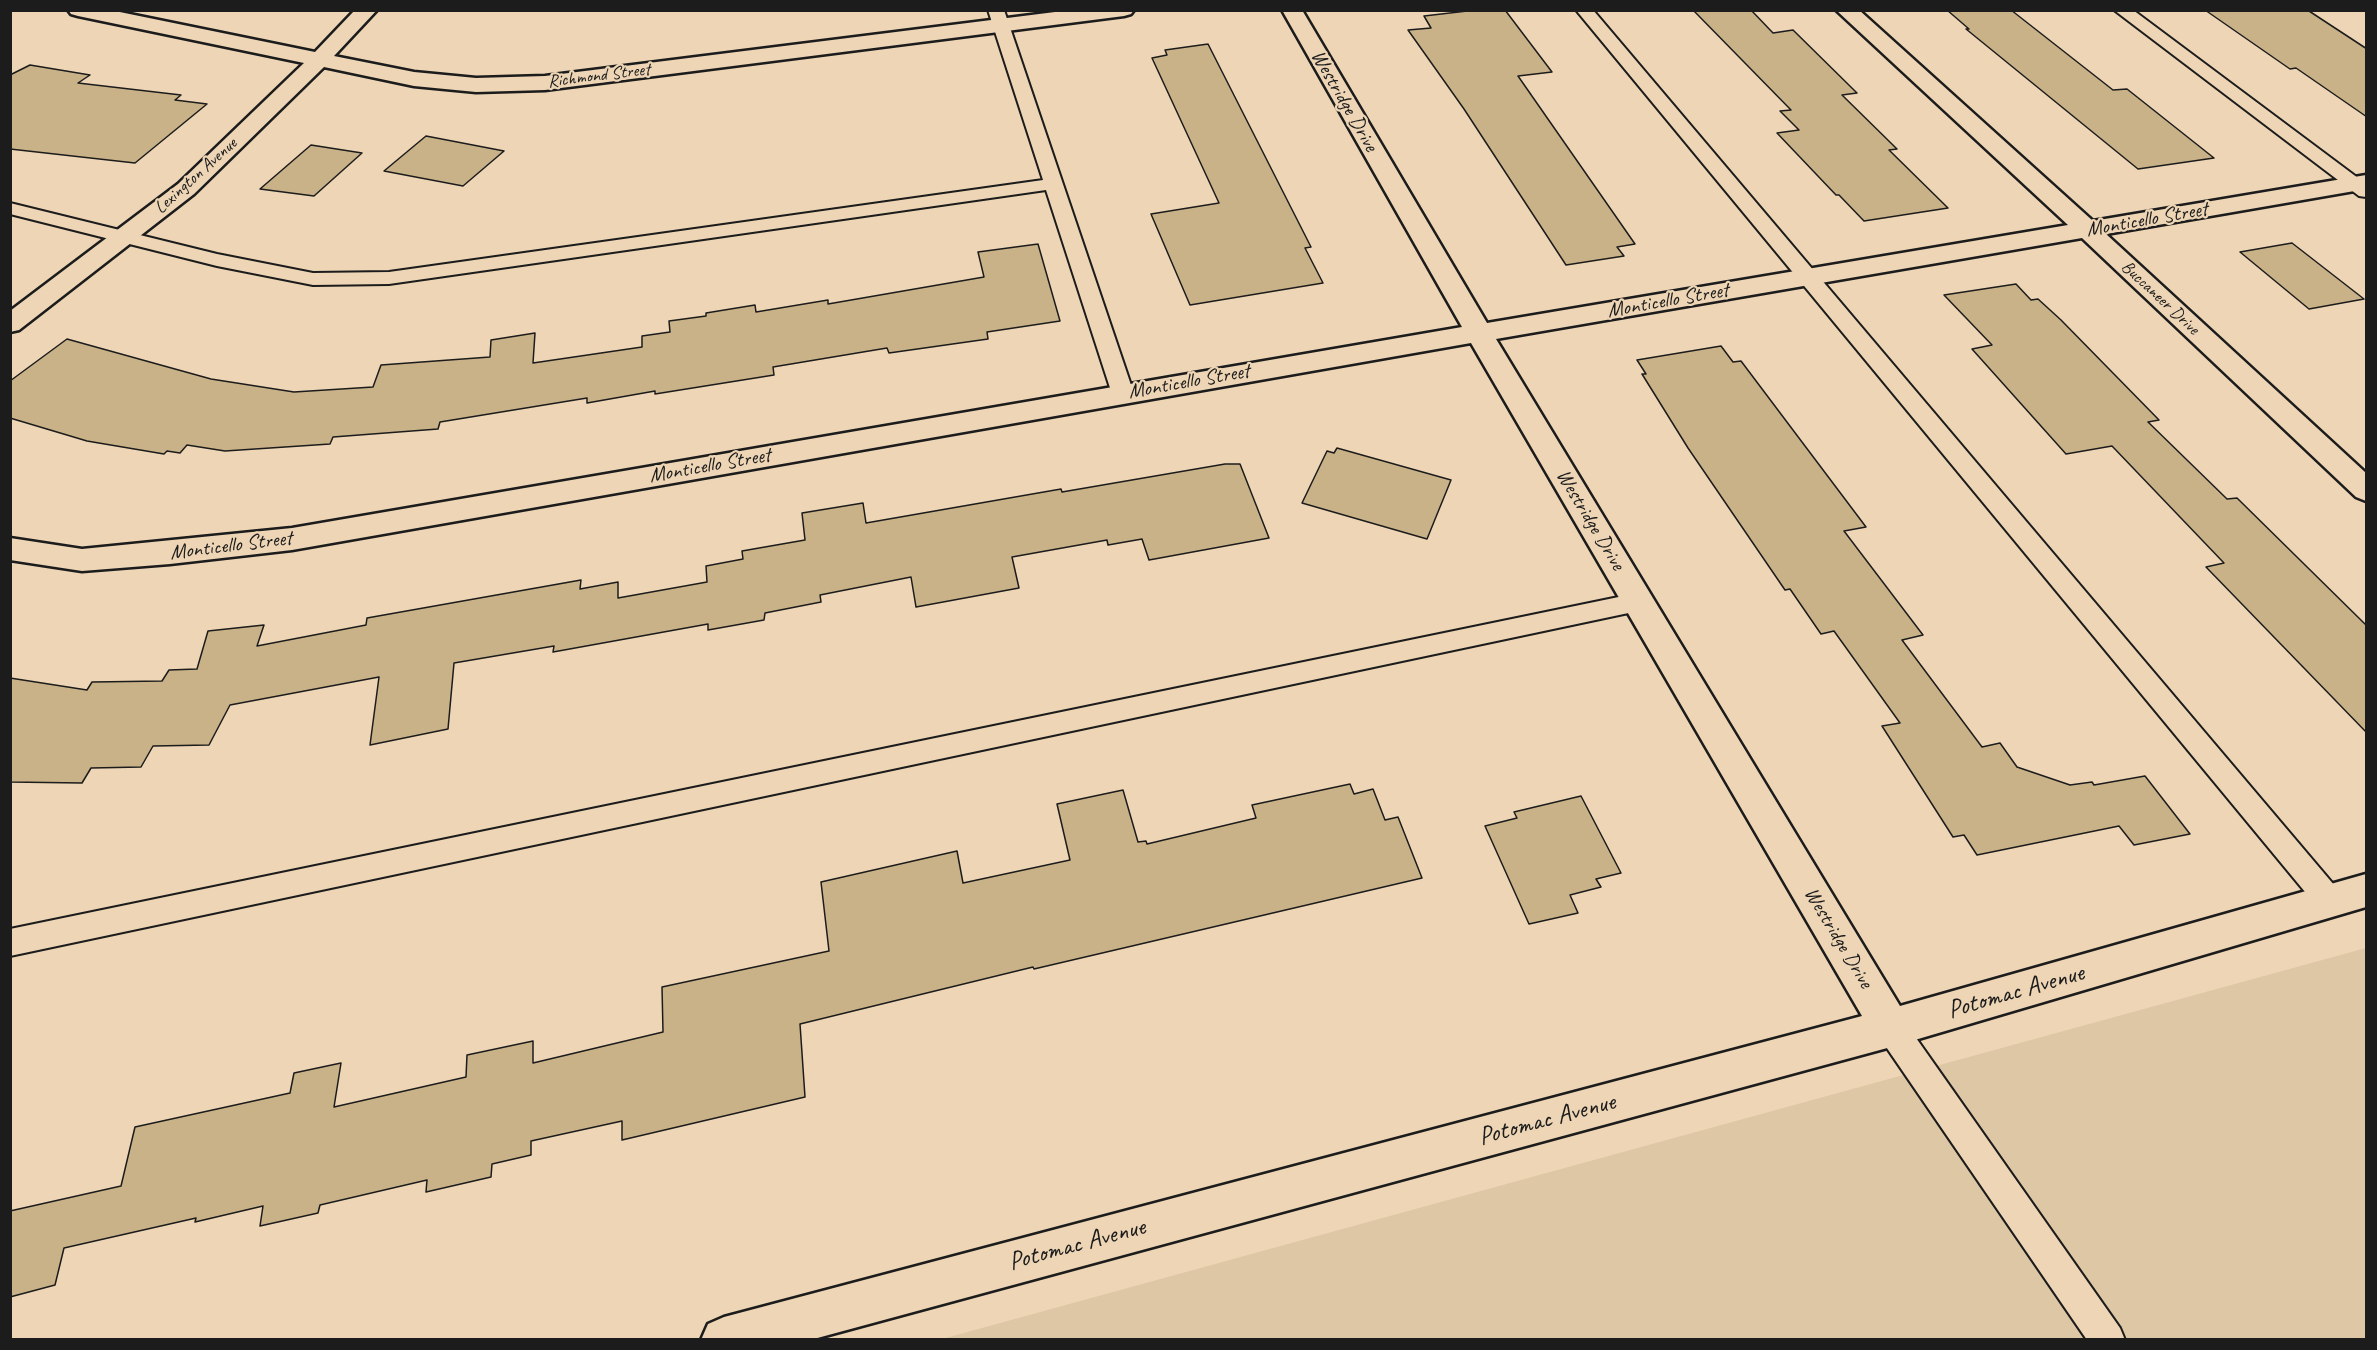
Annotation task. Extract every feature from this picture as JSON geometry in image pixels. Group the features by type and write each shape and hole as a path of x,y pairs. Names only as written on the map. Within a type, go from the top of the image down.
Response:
{"street":[{"name":"Richmond Street","path":"78,10 414,79 476,85 545,83 998,18 1124,10"},
{"name":"Lexington Avenue","path":"10,324 186,189 367,10"},
{"name":"Westridge Drive","path":"1292,10 1479,333 1891,1028"},
{"name":"Buccaneer Drive","path":"1846,10 2088,230 2367,490"},
{"name":"Monticello Street","path":"10,549 82,561 170,554 292,539 1479,333 2363,186"},
{"name":"Potomac Avenue","path":"724,1340 1891,1028 2348,896"}],"lane":[{"path":"1584,10 1809,277 2348,896"},
{"path":"2122,10 2363,186"},
{"path":"998,18 1123,394"},
{"path":"10,208 217,260 313,279 389,278 1053,184"},
{"path":"10,943 1638,602"},
{"path":"1891,1028 2108,1340"}],"shaded area":[{"path":"2366,948 2366,1339 942,1339"}],"building":[{"path":"1476,10 1505,10 1552,72 1518,76 1635,244 1617,247 1624,256 1566,265 1464,109 1408,30 1431,28 1424,16"},
{"path":"1693,10 1751,10 1773,33 1793,30 1857,93 1842,95 1897,149 1889,150 1948,208 1864,221 1777,133 1799,130 1780,111 1791,110"},
{"path":"1947,10 2011,10 2113,90 2127,89 2214,158 2138,169 1966,29 1969,29"},
{"path":"2205,10 2309,11 2367,49 2367,117 2296,68 2290,69"},
{"path":"1208,44 1311,247 1305,248 1323,283 1190,305 1151,214 1219,203 1152,58 1167,55 1165,50"},
{"path":"30,65 90,75 78,83 181,95 175,100 207,104 135,163 10,149 10,75"},
{"path":"426,136 504,151 463,186 384,171"},
{"path":"311,145 362,153 314,196 260,189"},
{"path":"2292,243 2364,299 2309,309 2240,252"},
{"path":"1038,244 1060,321 987,332 988,339 889,353 887,348 773,367 774,375 587,403 587,398 440,422 438,429 333,437 330,444 225,451 187,445 180,453 167,451 164,454 87,441 10,418 10,381 67,339 211,379 294,392 373,387 381,365 490,357 491,340 535,333 533,363 642,347 642,336 670,332 669,321 706,316 706,313 755,305 756,312 828,300 828,304 984,277 978,252"},
{"path":"2016,284 2031,300 2038,299 2061,320 2159,420 2148,422 2227,499 2237,498 2367,626 2367,733 2206,567 2224,563 2112,446 2066,454 1972,349 1992,345 1944,295"},
{"path":"1721,346 1733,362 1741,361 1866,527 1844,531 1923,635 1902,640 1982,747 2000,743 2017,767 2070,785 2092,782 2094,785 2145,776 2190,834 2134,845 2119,826 1977,855 1964,835 1953,837 1882,726 1900,723 1834,631 1821,634 1790,589 1785,590 1688,448 1642,374 1646,374 1637,360"},
{"path":"1337,448 1451,480 1427,539 1302,503 1327,451 1334,453"},
{"path":"1225,464 1240,464 1269,538 1149,560 1142,539 1108,545 1107,540 1012,557 1019,588 916,607 911,577 820,595 821,602 765,613 764,620 708,630 708,624 553,652 554,646 454,663 448,729 370,745 379,677 230,705 209,745 153,746 141,767 91,768 82,783 10,782 10,678 87,690 92,682 162,681 169,670 197,669 208,631 264,625 257,646 366,625 367,618 581,580 580,589 618,582 618,598 707,582 706,566 743,559 742,551 805,540 802,513 863,503 866,523 1061,489 1062,492"},
{"path":"1350,784 1354,794 1373,789 1385,820 1398,817 1422,878 1034,969 1033,967 800,1024 805,1097 622,1140 622,1121 531,1141 531,1155 492,1164 491,1177 426,1192 427,1180 320,1205 318,1213 260,1226 263,1206 195,1222 196,1218 64,1248 55,1285 10,1297 10,1211 121,1186 135,1127 290,1093 294,1073 341,1063 334,1107 466,1077 467,1055 533,1041 533,1063 663,1032 662,987 829,951 821,882 957,851 963,883 1070,860 1057,804 1123,790 1138,842 1146,841 1147,844 1256,818 1252,805"},
{"path":"1581,796 1621,873 1596,879 1601,887 1570,895 1578,913 1529,924 1485,826 1517,818 1514,812"}]}
